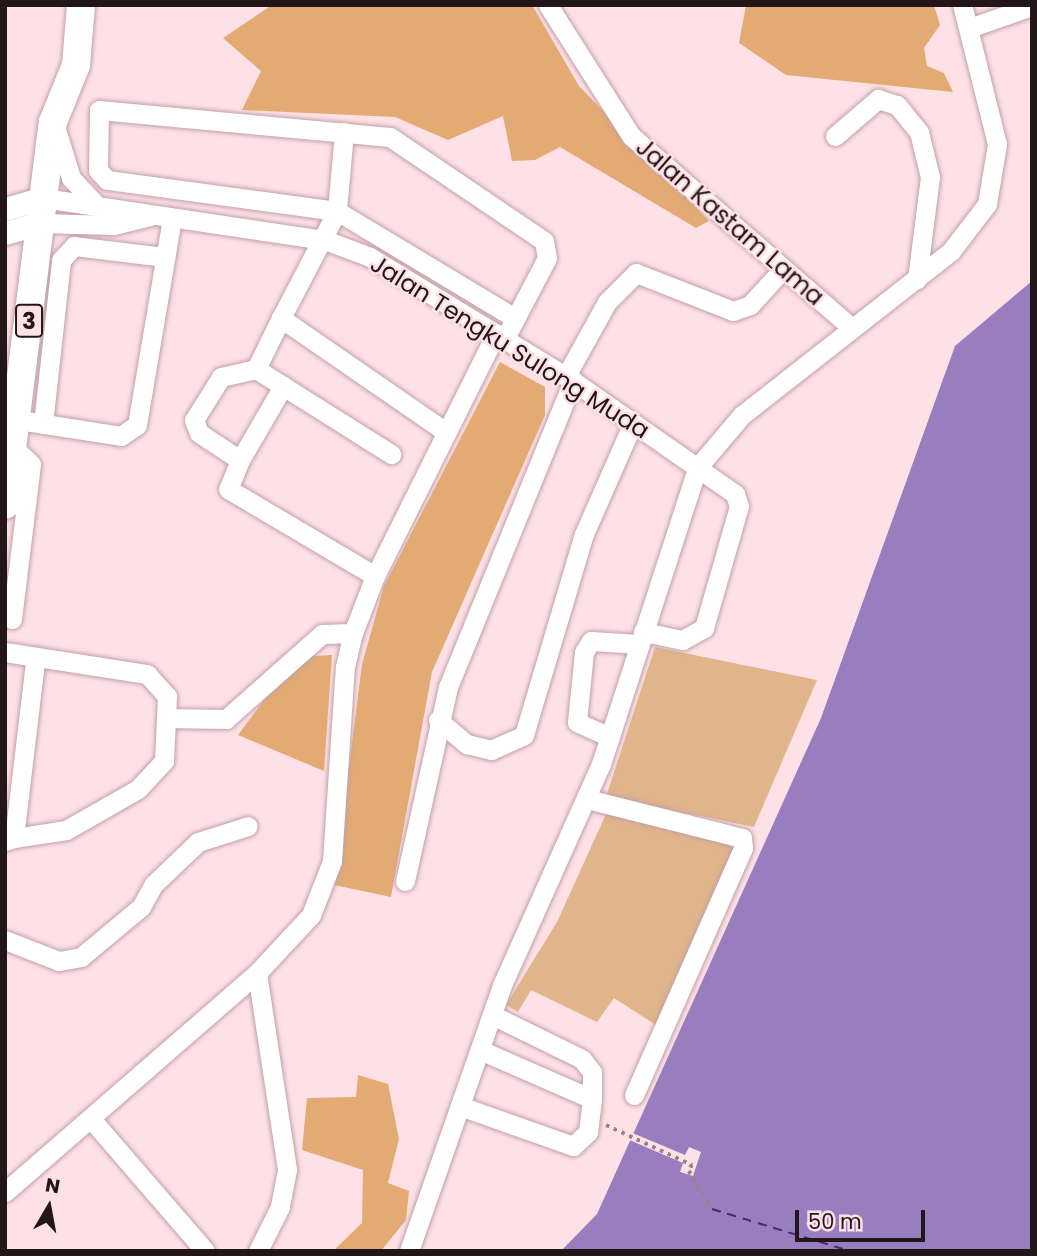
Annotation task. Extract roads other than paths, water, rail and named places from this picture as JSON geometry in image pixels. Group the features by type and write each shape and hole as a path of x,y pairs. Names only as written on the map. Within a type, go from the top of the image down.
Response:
{"highway":[{"name":"3","path":"5,505 15,449 31,422 41,210 53,122 76,65 80,5"}],"main road":[{"path":"5,209 41,210"},
{"path":"5,233 41,210"}],"street":[{"name":"Jalan Kastam Lama","path":"548,5 631,136 851,327"},
{"path":"409,1251 492,1015 587,799 610,737 697,468 742,415 851,327 916,279 968,233 993,189 997,144 962,5"},
{"path":"969,28 1026,8"},
{"path":"835,136 878,99 897,105 919,132 930,177 916,279"},
{"path":"5,1192 92,1120 257,973 311,915 326,886 353,633 375,576 446,432 500,335 515,318 547,258 538,232 390,137 99,110 98,170 107,180 337,211 515,318"},
{"path":"53,122 71,178 95,204"},
{"path":"256,369 325,240 337,211 344,132"},
{"name":"Jalan Tengku Sulong Muda","path":"41,210 95,204 150,216 325,240 400,271 570,378 697,468 738,498 714,599 698,636 682,640 641,638"},
{"name":"Jalan Tengku Sulong Muda","path":"41,210 114,225 150,216"},
{"path":"165,257 74,246 61,260 31,422 121,436 137,425 172,218"},
{"path":"405,881 438,720 570,378 607,302 636,273 643,271 699,303 733,312 750,305 783,268"},
{"path":"281,318 446,432"},
{"path":"240,460 199,433 194,420 221,377 256,369 391,454"},
{"path":"284,386 240,460 228,489 375,576"},
{"path":"438,720 467,744 491,751 524,734 584,534 633,423"},
{"path":"12,619 12,552 31,464 15,449"},
{"path":"166,719 226,719 322,634 353,633"},
{"path":"610,737 577,722 584,652 591,641 641,638"},
{"path":"5,652 35,661 147,674 167,696 164,761 138,789 66,830 9,840 35,661"},
{"path":"587,799 742,838 743,848 634,1095"},
{"path":"5,940 59,961 81,957 141,907 154,884 198,842 248,826"},
{"path":"257,973 287,1170 281,1207 258,1251"},
{"path":"460,1105 573,1146 588,1132 592,1072 582,1059 492,1015"},
{"path":"480,1050 592,1099"},
{"path":"92,1120 205,1251"}]}
